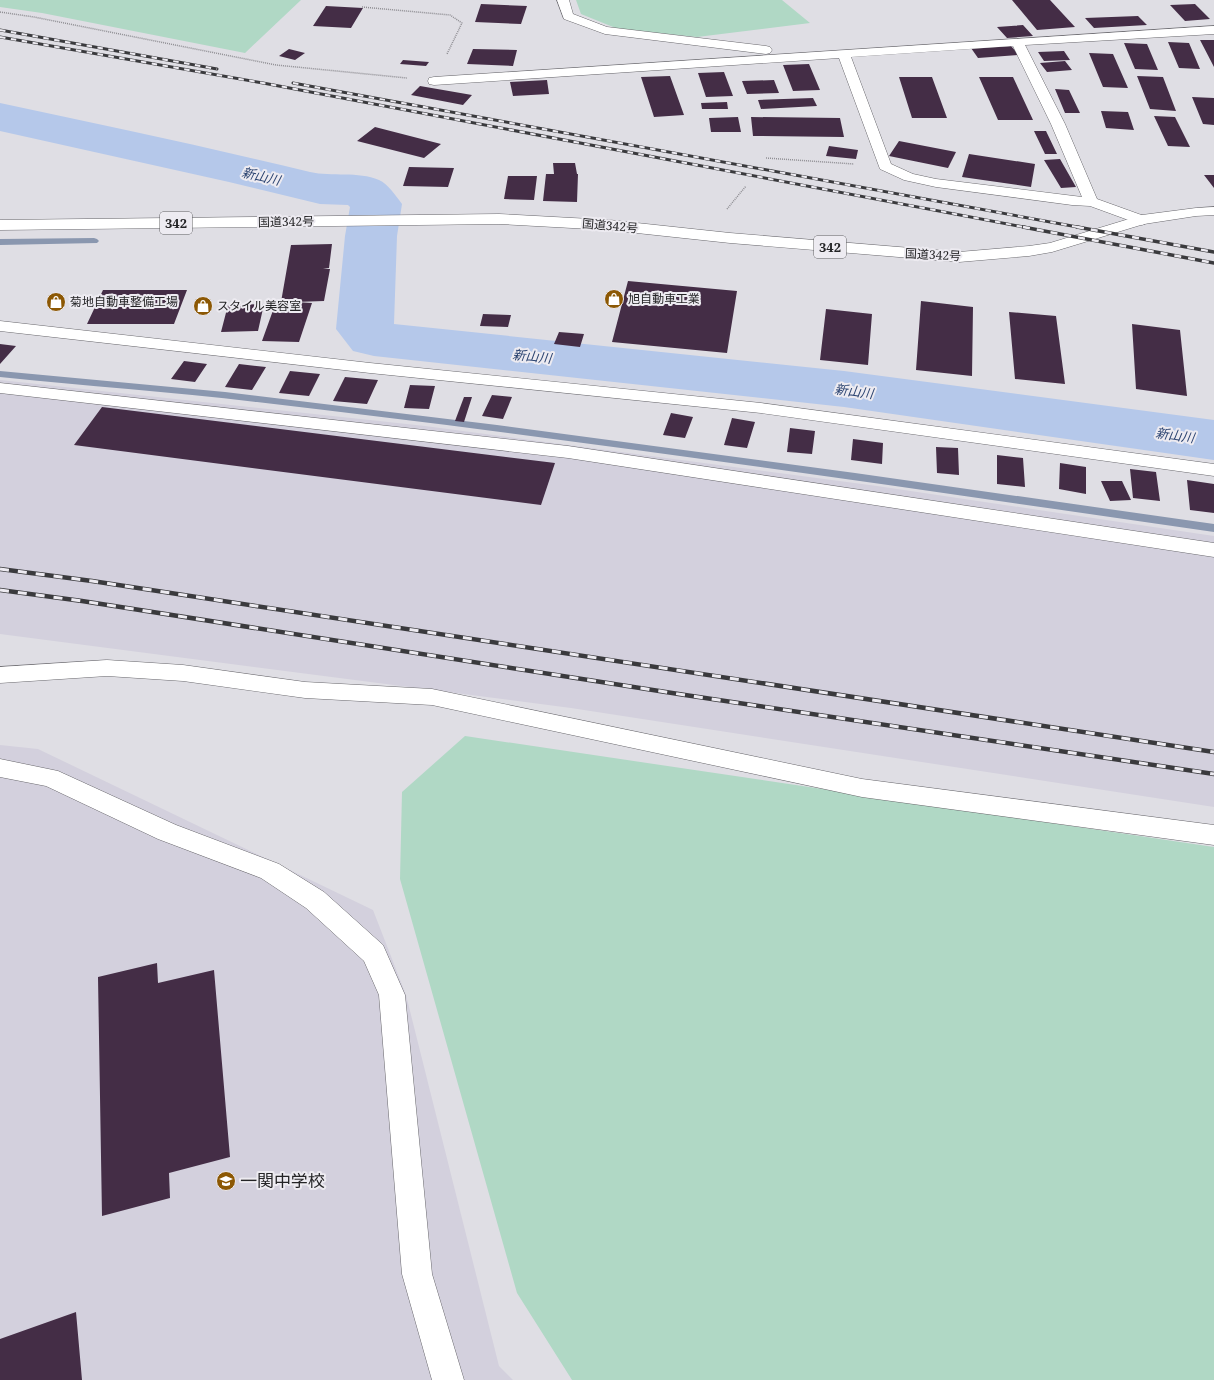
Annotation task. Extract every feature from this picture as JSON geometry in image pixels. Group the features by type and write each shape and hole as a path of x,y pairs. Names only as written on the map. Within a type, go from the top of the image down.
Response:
{"main road":[{"path":"563,0 568,16 605,30 821,56"},
{"path":"434,81 1214,30"},
{"path":"1017,42 1058,124 1091,202"},
{"path":"844,55 885,166 909,177 936,183 1072,201 1091,202 1142,220"},
{"name":"国道342号","path":"0,225 499,219 601,225 730,238 959,257 1022,252 1052,247 1142,220 1196,212 1214,211"},
{"path":"0,326 370,368 761,408 1214,470"},
{"path":"0,388 568,452 1214,550"},
{"path":"0,675 107,668 183,674 305,690 432,698 862,788 1214,835"},
{"path":"0,768 50,778 167,832 270,872 315,900 374,953 392,995 417,1274 448,1380"}],"path":[{"path":"0,12 34,17 276,65 434,81 462,23 450,15 362,7"},
{"path":"766,158 885,166"}],"shaded area":[{"path":"0,380 425,426 877,486 1214,536 1214,807 571,708 0,634"},
{"name":"一関中学校","path":"0,745 38,749 373,910 406,995 499,1366 513,1380 0,1380"}],"green space":[{"path":"0,0 301,0 245,53 42,13 0,7"},
{"path":"576,0 782,0 810,23 697,37 618,29 581,14"},
{"path":"465,736 1214,847 1214,1380 572,1380 517,1293 400,879 402,792"}],"building":[{"path":"1012,0 1050,0 1075,27 1037,30"},
{"path":"481,4 527,6 521,24 475,22"},
{"path":"1195,4 1210,19 1185,21 1170,5"},
{"path":"326,6 363,8 351,28 313,26"},
{"path":"1138,16 1147,25 1094,28 1085,18"},
{"path":"1023,25 1033,36 1007,38 997,27"},
{"path":"1200,40 1214,40 1214,67"},
{"path":"1168,42 1189,43 1200,69 1179,68"},
{"path":"1124,43 1147,44 1158,70 1135,69"},
{"path":"1011,46 1019,55 978,58 971,48"},
{"path":"289,49 305,53 295,60 279,56"},
{"path":"473,49 517,50 513,66 467,64"},
{"path":"1064,51 1070,60 1044,61 1038,52"},
{"path":"1089,53 1113,54 1128,88 1103,87"},
{"path":"403,60 429,62 426,66 400,64"},
{"path":"1065,61 1072,70 1047,72 1040,63"},
{"path":"809,64 820,90 793,91 783,65"},
{"path":"724,72 733,96 706,97 698,73"},
{"path":"670,76 684,115 654,117 641,77"},
{"path":"1137,76 1163,77 1176,111 1150,109"},
{"path":"899,77 932,77 947,118 912,118"},
{"path":"979,77 1013,77 1033,120 998,120"},
{"path":"547,80 549,94 513,96 510,82"},
{"path":"774,80 779,93 747,94 742,81"},
{"path":"420,86 472,95 463,105 411,95"},
{"path":"1055,89 1069,90 1080,113 1065,113"},
{"path":"1192,97 1214,98 1214,125 1203,124"},
{"path":"813,98 817,106 761,109 758,100"},
{"path":"727,102 728,109 702,109 701,103"},
{"path":"1101,111 1128,112 1134,130 1106,128"},
{"path":"1154,116 1175,117 1190,147 1168,146"},
{"path":"738,117 741,132 711,132 709,118"},
{"path":"751,117 840,118 844,137 753,136"},
{"path":"375,127 441,144 424,158 357,141"},
{"path":"1034,131 1046,131 1057,154 1045,154"},
{"path":"899,141 956,152 948,168 889,156"},
{"path":"829,146 858,150 856,159 826,156"},
{"path":"969,154 1035,164 1031,187 962,177"},
{"path":"1060,159 1076,187 1061,188 1044,160"},
{"path":"553,163 575,163 578,174 577,202 543,201 546,174 554,174"},
{"path":"409,167 454,168 448,187 403,186"},
{"path":"1204,175 1214,175 1214,188"},
{"path":"508,176 537,176 534,200 504,199"},
{"path":"332,244 329,268 323,269 330,269 324,301 295,302 312,303 299,342 262,341 276,302 281,302 291,245"},
{"path":"628,281 737,291 727,353 612,342"},
{"path":"103,290 187,290 174,324 87,324"},
{"path":"921,301 973,307 972,376 916,370"},
{"path":"264,304 258,331 221,332 228,305"},
{"path":"826,309 872,314 868,365 820,360"},
{"path":"1009,312 1056,316 1065,384 1015,379"},
{"path":"483,314 511,315 508,327 480,326"},
{"path":"1132,324 1180,330 1187,396 1136,389"},
{"path":"559,332 584,334 580,347 554,344"},
{"path":"0,344 16,346 0,364"},
{"path":"184,361 207,364 195,382 171,379"},
{"path":"239,364 266,367 252,390 225,387"},
{"path":"290,371 320,374 309,396 279,393"},
{"path":"345,377 378,380 367,404 333,401"},
{"path":"410,385 435,386 429,409 404,408"},
{"path":"492,395 512,397 503,419 482,416"},
{"path":"464,397 472,397 464,422 455,421"},
{"path":"102,407 555,463 541,505 74,445"},
{"path":"671,413 693,417 685,438 663,435"},
{"path":"732,418 755,422 747,448 724,445"},
{"path":"790,428 815,431 812,454 787,452"},
{"path":"853,439 883,443 882,464 851,460"},
{"path":"936,447 958,448 959,475 937,473"},
{"path":"997,455 1023,458 1025,487 997,484"},
{"path":"1060,463 1086,467 1086,494 1059,489"},
{"path":"1130,469 1156,472 1160,501 1133,498"},
{"path":"1187,480 1214,484 1214,513 1190,510"},
{"path":"1101,481 1122,481 1131,500 1110,501"},
{"path":"157,963 158,983 214,970 230,1157 169,1173 170,1198 102,1216 98,977"},
{"path":"76,1312 82,1380 0,1380 0,1339"}],"waterway":[{"name":"新山川","path":"0,117 229,167 320,189 362,191 376,204 371,236 365,329 374,339 844,389 1214,440"},
{"path":"0,242 94,241"},
{"path":"0,374 225,395 497,428 1214,528"}],"railway":[{"path":"0,30 217,69"},
{"path":"0,37 263,83 1029,228"},
{"path":"293,83 1083,228"},
{"path":"1023,227 1214,263"},
{"path":"1077,227 1214,252"},
{"path":"0,569 92,581 1214,752"},
{"path":"0,590 82,601 685,695 1214,774"}],"place":[{"name":"旭自動車工業","path":"614,299"},
{"name":"菊地自動車整備工場","path":"56,302"},
{"name":"スタイル美容室","path":"203,306"},
{"name":"一関中学校","path":"226,1181"}]}
